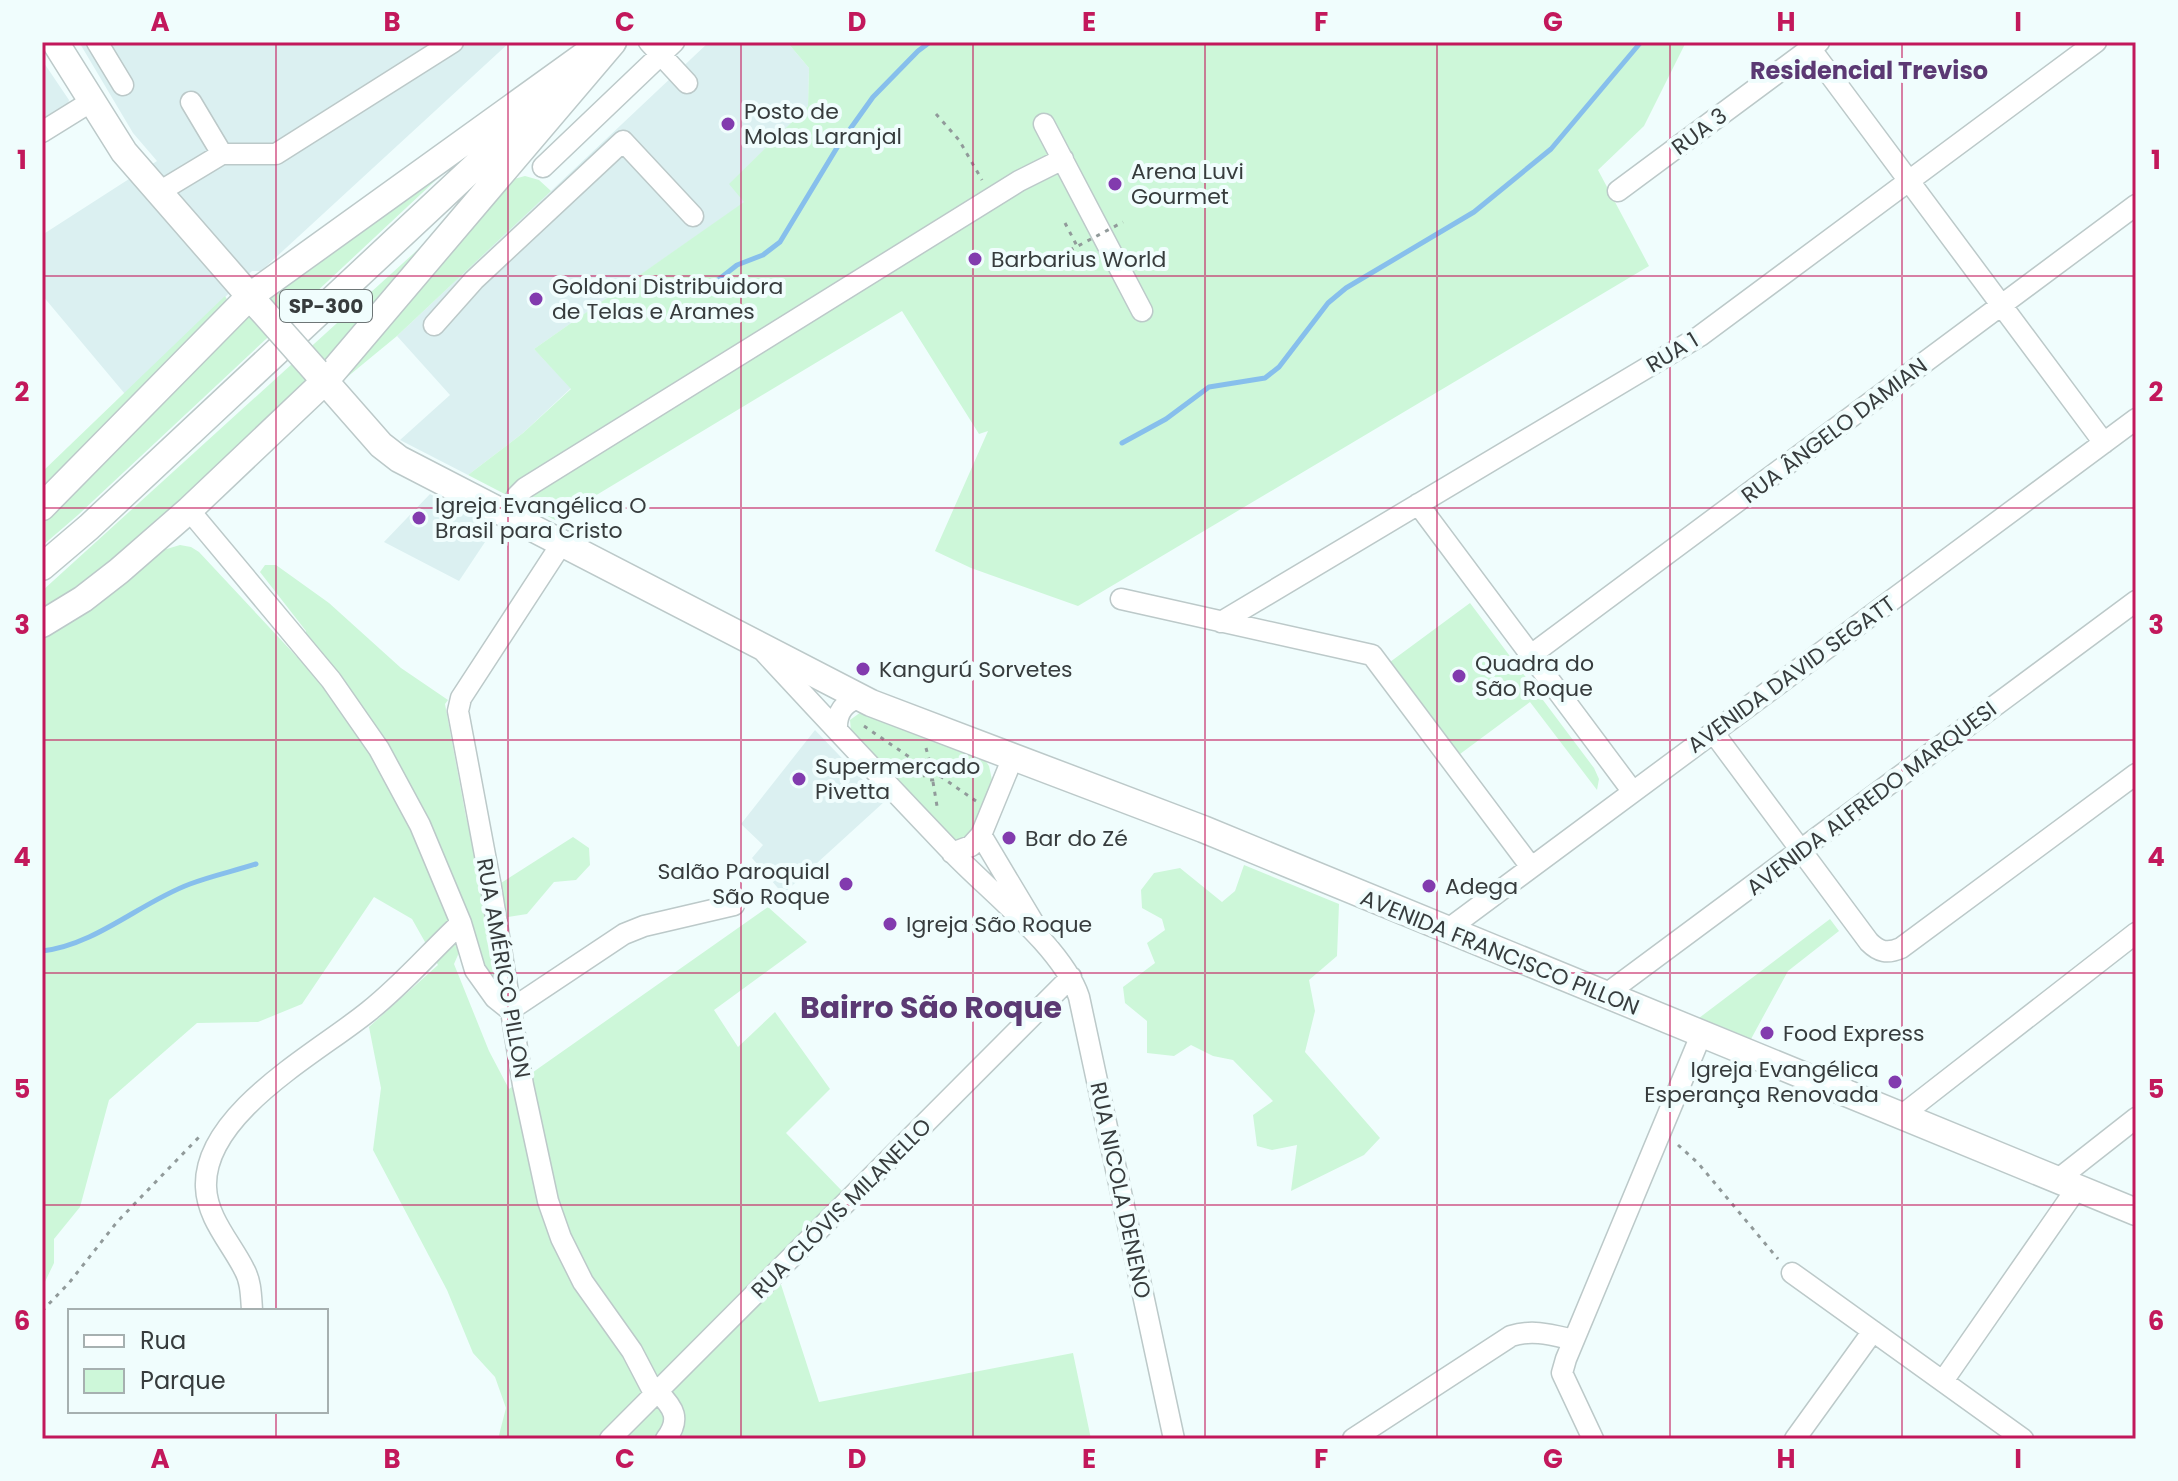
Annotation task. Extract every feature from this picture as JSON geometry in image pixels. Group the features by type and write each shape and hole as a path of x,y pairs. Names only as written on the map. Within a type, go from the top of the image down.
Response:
{"main road":[{"name":"AVENIDA FRANCISCO PILLON","path":"55,42 124,152 393,456 756,642 851,716 1013,757 1203,829 2136,1212"},
{"path":"42,624 101,585 189,510 320,376 525,147 608,42"},
{"path":"42,507 255,302 608,42"},
{"name":"SP-300","path":"42,567 89,527 608,42"}],"street":[{"path":"97,42 123,85"},
{"path":"159,192 222,154 276,154 453,42"},
{"name":"RUA 1","path":"1221,622 1700,336 2096,42"},
{"path":"1815,45 1909,181 2104,443"},
{"name":"RUA 3","path":"1618,191 1815,45"},
{"path":"543,167 661,46 687,83"},
{"path":"42,132 92,101"},
{"path":"191,102 222,154"},
{"path":"1044,124 1142,311"},
{"path":"434,325 474,280 623,141 693,216"},
{"path":"525,147 568,193"},
{"path":"507,515 525,488 993,197 1063,159"},
{"name":"RUA ÂNGELO DAMIAN","path":"1531,655 2136,205"},
{"name":"AVENIDA DAVID SEGATT","path":"1447,930 2136,419"},
{"path":"1418,504 1633,792"},
{"path":"189,510 331,680 379,749 420,825 461,923 475,970 495,998 510,1010 624,934 644,926 734,905"},
{"name":"RUA AMÉRICO PILLON","path":"562,543 457,705 542,1173 561,1238 583,1282 632,1351 657,1394 672,1406 675,1424 666,1439"},
{"path":"1121,599 1372,655 1531,867"},
{"name":"AVENIDA ALFREDO MARQUESI","path":"1605,995 2136,601"},
{"path":"756,642 851,716 952,853 1050,949"},
{"path":"1713,732 1869,942 1883,952 1891,953 2136,774"},
{"path":"952,853 971,846 981,835 1013,757"},
{"path":"981,835 1050,949"},
{"path":"252,1309 246,1271 213,1215 206,1190 207,1165 217,1144 244,1109 293,1066 388,995 461,923"},
{"path":"1901,1116 2136,933"},
{"name":"RUA NICOLA DENENO","path":"1050,949 1071,977 1079,997 1174,1439"},
{"name":"RUA CLÓVIS MILANELLO","path":"610,1439 1071,977"},
{"path":"1593,1439 1562,1373 1701,1035"},
{"path":"1943,1381 2067,1184 2136,1118"},
{"path":"1792,1273 2014,1436"},
{"path":"1795,1439 1873,1331"},
{"path":"1353,1439 1511,1336 1541,1333 1574,1340"}],"path":[{"path":"936,114 959,140 993,197"},
{"path":"1061,255 1123,222"},
{"path":"1065,223 1077,246"},
{"path":"851,716 924,767"},
{"path":"922,737 930,763"},
{"path":"936,763 940,776 933,780 926,779 924,767 936,763"},
{"path":"940,768 985,765"},
{"path":"894,771 923,774"},
{"path":"940,776 979,804"},
{"path":"933,780 939,818"},
{"path":"42,1311 69,1283 117,1222 198,1137 213,1128 231,1126"},
{"path":"1660,1134 1684,1148 1792,1273"}],"shaded area":[{"path":"79,42 510,42 261,271 252,271 125,394 42,295 42,235 157,161 133,133"},
{"path":"709,42 787,42 809,68 808,106 730,184 745,202 534,349 571,388 523,433 468,475 400,440 450,395 397,336"},
{"path":"42,60 69,100 67,108 42,123"},
{"path":"430,494 495,527 459,581 384,542"},
{"path":"815,730 884,802 783,894 752,858 763,845 741,824"}],"green space":[{"path":"787,42 1686,42 1644,126 1598,170 1649,266 1078,606 971,568 935,551 988,431 979,434 902,311 555,520 468,475 523,433 571,389 534,349 744,202 729,184 808,106 809,68"},
{"path":"468,150 42,546 42,514 267,297"},
{"path":"525,176 539,180 551,191 397,336 346,378 343,375 514,179"},
{"path":"457,214 309,382 150,533 42,614 42,591"},
{"path":"225,296 231,306 42,499 42,472"},
{"path":"180,545 199,552 297,657 306,631 260,572 265,565 276,565 329,603 401,668 448,700 445,704 466,817 485,890 573,837 589,848 590,865 576,880 554,882 527,914 489,920 499,988 496,989 482,958 472,923 454,964 489,1051 509,1089 768,907 807,942 714,1010 738,1047 775,1012 830,1089 786,1133 843,1192 774,1263 819,1402 1073,1353 1091,1439 498,1439 506,1408 495,1377 473,1353 447,1290 373,1150 381,1088 369,1027 438,965 412,919 374,897 302,1004 258,1022 197,1023 109,1100 80,1207 54,1239 54,1263 42,1288 42,633 160,551"},
{"path":"1470,603 1594,768 1599,779 1597,790 1530,702 1460,754 1390,662"},
{"path":"861,712 983,757 992,780 969,837 952,838 851,731 850,720"},
{"path":"1244,865 1339,904 1337,956 1309,980 1315,1011 1305,1052 1380,1138 1364,1155 1291,1191 1297,1145 1272,1150 1257,1146 1253,1115 1273,1101 1233,1060 1213,1056 1191,1045 1174,1056 1147,1053 1147,1021 1125,1003 1123,987 1155,963 1147,943 1165,930 1162,919 1142,908 1141,890 1154,873 1180,868 1222,902 1235,891"},
{"path":"1830,919 1839,931 1788,971 1751,1039 1699,1018"}],"waterway":[{"path":"676,293 718,280 737,265 763,255 780,242 838,146 873,97 930,42"},
{"path":"1122,443 1166,419 1209,387 1265,378 1279,367 1328,303 1346,288 1474,212 1551,149 1641,42"},
{"path":"42,951 81,941 190,884 256,864"}],"place":[{"name":"Posto de Molas Laranjal","path":"728,124"},
{"name":"Arena Luvi Gourmet","path":"1115,184"},
{"name":"Barbarius World","path":"975,259"},
{"name":"Goldoni Distribuidora de Telas e Arames","path":"536,299"},
{"name":"Igreja Evangélica O Brasil para Cristo","path":"419,518"},
{"name":"Kangurú Sorvetes","path":"863,669"},
{"name":"Quadra do São Roque","path":"1459,676"},
{"name":"Supermercado Pivetta","path":"799,779"},
{"name":"Bar do Zé","path":"1009,838"},
{"name":"Salão Paroquial São Roque","path":"846,884"},
{"name":"Adega","path":"1429,886"},
{"name":"Igreja São Roque","path":"890,924"},
{"name":"Food Express","path":"1767,1033"},
{"name":"Igreja Evangélica Esperança Renovada","path":"1895,1082"}],"district":[{"name":"Residencial Treviso","path":"1869,71"},
{"name":"Bairro São Roque","path":"931,1008"}]}
